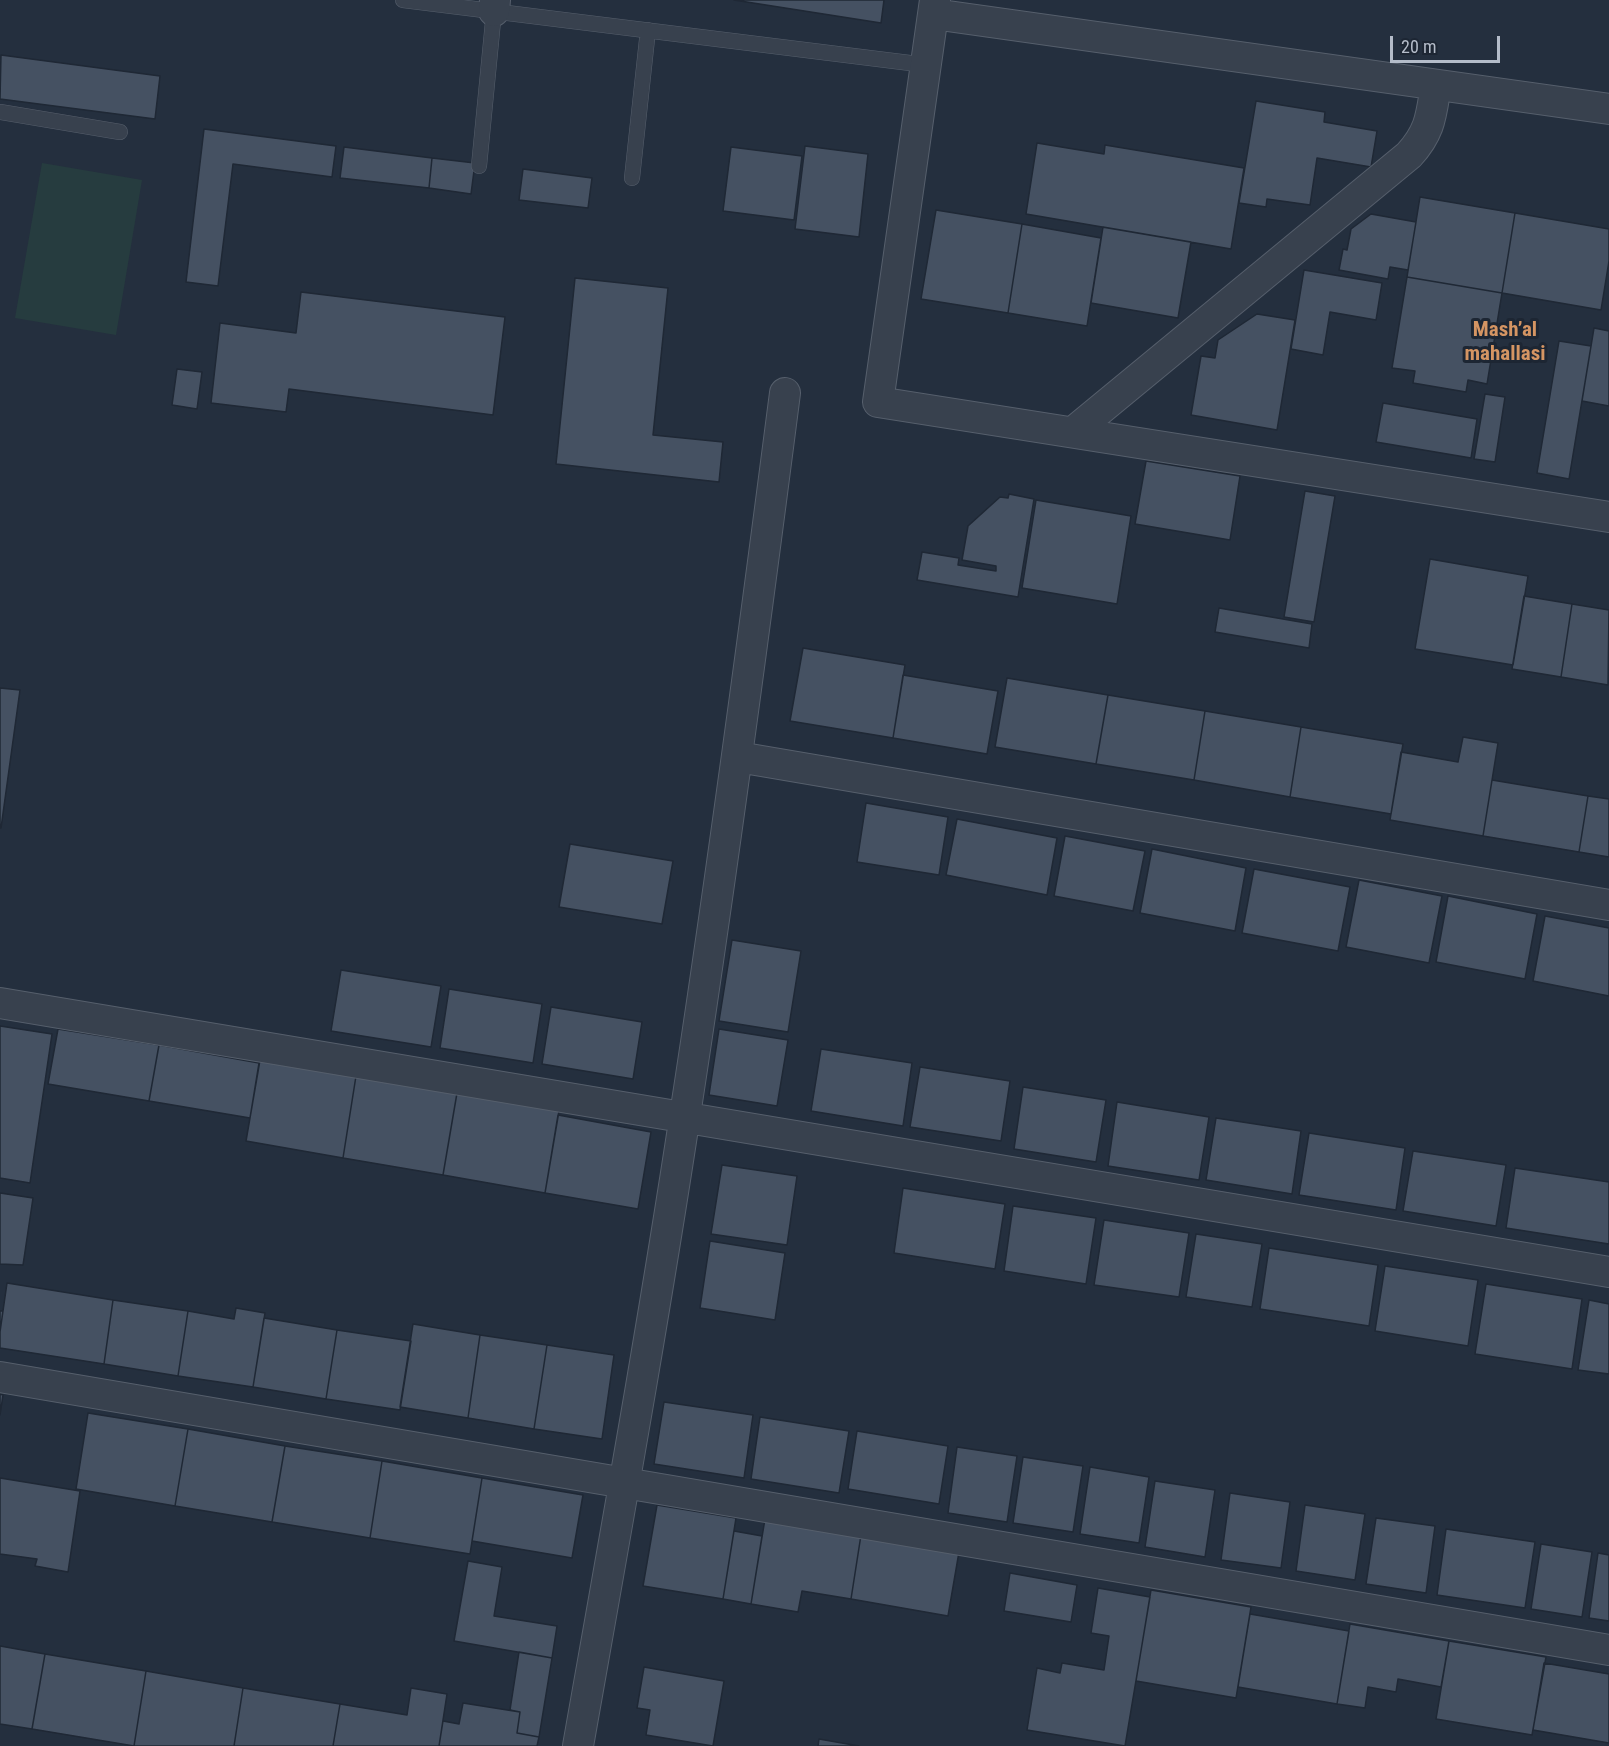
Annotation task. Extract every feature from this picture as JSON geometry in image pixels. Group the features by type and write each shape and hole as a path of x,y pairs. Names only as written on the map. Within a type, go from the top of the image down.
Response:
{"street":[{"path":"1609,109 1436,85 934,7 878,402 1609,517"},
{"path":"1073,432 1409,155 1428,130 1436,85"},
{"path":"578,1746 685,1118 738,757 785,393"},
{"path":"738,757 1609,905"},
{"path":"0,1003 1609,1272"},
{"path":"0,1377 1609,1650"}],"lane":[{"path":"404,0 495,6 648,30 926,65"},
{"path":"479,166 495,6"},
{"path":"632,178 648,30"},
{"path":"0,112 120,132"}],"green space":[{"path":"42,163 142,180 116,335 15,318"}],"building":[{"path":"734,0 884,0 881,23"},
{"path":"1,55 160,76 155,119 0,99"},
{"path":"1256,101 1325,112 1324,122 1377,131 1371,167 1317,158 1310,205 1267,199 1266,207 1239,203"},
{"path":"204,129 336,146 332,177 233,164 218,286 186,282"},
{"path":"1037,143 1104,154 1105,145 1244,168 1231,249 1026,214"},
{"path":"805,146 868,154 859,237 795,229"},
{"path":"344,147 432,158 429,188 340,178"},
{"path":"731,147 802,156 794,220 723,211"},
{"path":"432,158 475,163 471,194 429,188"},
{"path":"523,169 592,178 588,208 519,200"},
{"path":"1420,197 1515,213 1502,293 1407,277"},
{"path":"936,210 1022,224 1008,313 921,299"},
{"path":"1515,213 1609,229 1609,261 1601,310 1502,293"},
{"path":"1371,214 1416,222 1408,270 1390,267 1388,279 1339,270 1343,249 1347,250 1351,229"},
{"path":"1022,224 1101,238 1087,326 1008,313"},
{"path":"1103,227 1191,242 1178,318 1091,303"},
{"path":"1304,270 1382,283 1376,320 1330,312 1323,355 1291,349"},
{"path":"1407,277 1502,293 1487,384 1468,380 1466,392 1413,383 1415,371 1392,368"},
{"path":"575,278 668,288 653,435 723,442 719,482 556,464"},
{"path":"301,292 505,317 493,415 289,389 286,412 211,403 220,323 296,333"},
{"path":"1257,314 1295,320 1277,430 1191,415 1201,356 1215,358 1218,340"},
{"path":"1594,328 1609,331 1609,406 1582,401"},
{"path":"1559,341 1591,346 1569,479 1537,473"},
{"path":"177,369 202,372 197,409 172,405"},
{"path":"1485,394 1505,397 1495,462 1474,459"},
{"path":"1383,403 1477,419 1471,458 1376,442"},
{"path":"1146,461 1240,476 1230,540 1135,524"},
{"path":"1305,491 1335,496 1314,622 1284,617"},
{"path":"1009,494 1034,499 1018,597 917,580 922,552 959,558 958,565 996,571 996,566 962,560 968,526 1000,497 1008,498"},
{"path":"1036,500 1131,516 1117,604 1022,588"},
{"path":"1430,559 1528,576 1513,665 1415,649"},
{"path":"1524,596 1572,604 1561,677 1512,669"},
{"path":"1572,604 1609,610 1608,685 1561,677"},
{"path":"1219,608 1312,624 1309,648 1215,632"},
{"path":"803,648 905,665 893,738 790,721"},
{"path":"903,675 998,691 987,754 893,738"},
{"path":"1007,678 1108,695 1096,764 995,747"},
{"path":"0,688 20,690 1,828 0,828"},
{"path":"1108,695 1205,711 1194,780 1096,764"},
{"path":"1205,711 1301,727 1290,797 1194,780"},
{"path":"1301,727 1403,744 1391,814 1290,797"},
{"path":"1463,737 1498,743 1483,836 1390,820 1401,752 1458,762"},
{"path":"1492,780 1588,796 1579,852 1483,836"},
{"path":"1588,796 1609,799 1609,857 1579,852"},
{"path":"866,803 948,817 939,875 857,862"},
{"path":"957,819 1057,838 1047,895 946,875"},
{"path":"1065,836 1145,851 1133,911 1054,896"},
{"path":"570,844 673,861 662,924 559,907"},
{"path":"1152,849 1246,868 1235,931 1140,913"},
{"path":"1254,869 1350,887 1338,951 1242,933"},
{"path":"1359,880 1442,896 1429,963 1346,947"},
{"path":"1448,896 1537,914 1525,979 1436,962"},
{"path":"1545,916 1609,928 1609,996 1533,981"},
{"path":"732,940 801,951 788,1032 719,1021"},
{"path":"341,970 441,986 431,1047 331,1031"},
{"path":"449,989 542,1004 533,1063 440,1048"},
{"path":"551,1007 642,1022 633,1079 542,1064"},
{"path":"0,1026 52,1034 30,1183 0,1178"},
{"path":"58,1029 159,1045 149,1101 48,1084"},
{"path":"719,1029 788,1040 777,1106 709,1095"},
{"path":"159,1045 259,1063 250,1118 149,1101"},
{"path":"821,1049 912,1063 903,1126 811,1111"},
{"path":"260,1060 356,1076 343,1158 246,1141"},
{"path":"920,1067 1010,1081 1001,1141 910,1127"},
{"path":"356,1076 457,1093 443,1175 343,1158"},
{"path":"1023,1087 1106,1100 1096,1162 1014,1149"},
{"path":"457,1093 559,1111 545,1193 443,1175"},
{"path":"1117,1102 1209,1117 1199,1180 1108,1166"},
{"path":"558,1115 651,1132 638,1209 545,1193"},
{"path":"1216,1118 1301,1131 1292,1194 1206,1180"},
{"path":"1309,1133 1405,1148 1396,1210 1299,1195"},
{"path":"1413,1151 1506,1165 1496,1226 1403,1211"},
{"path":"722,1165 797,1176 787,1245 711,1234"},
{"path":"1515,1168 1609,1182 1609,1244 1506,1228"},
{"path":"903,1188 1005,1204 995,1269 894,1253"},
{"path":"0,1193 33,1198 23,1265 0,1264"},
{"path":"1013,1206 1096,1218 1086,1284 1004,1271"},
{"path":"1104,1220 1189,1233 1179,1297 1094,1285"},
{"path":"1196,1234 1262,1244 1252,1307 1186,1297"},
{"path":"710,1241 785,1253 775,1320 700,1308"},
{"path":"1269,1248 1378,1265 1369,1326 1260,1309"},
{"path":"1385,1266 1478,1280 1468,1346 1375,1331"},
{"path":"7,1283 113,1300 104,1364 0,1348"},
{"path":"1486,1284 1582,1299 1572,1369 1475,1354"},
{"path":"113,1300 188,1311 178,1376 104,1364"},
{"path":"1589,1300 1609,1304 1609,1374 1578,1370"},
{"path":"236,1308 265,1313 253,1387 178,1376 188,1311 234,1319"},
{"path":"0,1311 3,1311 0,1332"},
{"path":"264,1318 337,1330 326,1399 253,1387"},
{"path":"413,1324 480,1335 468,1418 400,1407"},
{"path":"337,1330 411,1341 400,1410 326,1399"},
{"path":"480,1335 547,1345 534,1429 468,1418"},
{"path":"547,1345 614,1355 602,1439 534,1429"},
{"path":"0,1394 3,1395 0,1415"},
{"path":"664,1402 753,1415 744,1478 654,1464"},
{"path":"88,1413 188,1429 175,1506 76,1489"},
{"path":"760,1417 849,1431 839,1493 751,1479"},
{"path":"188,1429 285,1446 272,1522 175,1506"},
{"path":"857,1431 948,1446 939,1504 848,1489"},
{"path":"285,1446 382,1461 370,1538 272,1522"},
{"path":"957,1447 1017,1456 1007,1522 948,1513"},
{"path":"1023,1457 1083,1466 1073,1532 1013,1523"},
{"path":"382,1461 482,1478 470,1554 370,1538"},
{"path":"1090,1467 1149,1477 1139,1543 1080,1534"},
{"path":"0,1478 80,1491 68,1572 35,1566 37,1559 0,1554"},
{"path":"482,1478 583,1495 572,1558 472,1541"},
{"path":"1155,1481 1215,1490 1205,1557 1145,1547"},
{"path":"1230,1493 1290,1502 1281,1568 1221,1560"},
{"path":"657,1505 736,1518 723,1599 643,1586"},
{"path":"1305,1505 1365,1514 1355,1580 1296,1571"},
{"path":"1376,1518 1435,1526 1426,1593 1366,1584"},
{"path":"765,1519 861,1535 851,1599 802,1591 798,1612 751,1604"},
{"path":"1446,1529 1535,1542 1525,1608 1437,1595"},
{"path":"734,1531 762,1536 751,1604 723,1599"},
{"path":"861,1535 959,1552 948,1616 851,1599"},
{"path":"1541,1544 1592,1552 1582,1617 1531,1609"},
{"path":"1598,1553 1609,1555 1609,1621 1589,1618"},
{"path":"468,1561 502,1567 494,1616 557,1626 552,1658 454,1641"},
{"path":"1010,1573 1077,1585 1071,1622 1004,1611"},
{"path":"1098,1588 1150,1597 1125,1746 1027,1730 1037,1668 1060,1673 1062,1663 1104,1670 1109,1636 1091,1633"},
{"path":"1151,1590 1251,1607 1236,1698 1136,1681"},
{"path":"1250,1614 1349,1631 1337,1704 1238,1687"},
{"path":"1350,1624 1449,1641 1441,1687 1398,1679 1396,1692 1368,1687 1365,1708 1337,1704"},
{"path":"1449,1641 1546,1657 1532,1735 1436,1719"},
{"path":"0,1646 45,1654 32,1729 0,1724"},
{"path":"519,1652 552,1658 539,1737 517,1733 520,1712 510,1710"},
{"path":"45,1654 146,1671 134,1746 32,1729"},
{"path":"1544,1663 1609,1674 1609,1743 1533,1730"},
{"path":"644,1667 724,1681 713,1746 646,1735 650,1710 637,1708"},
{"path":"146,1671 243,1688 234,1746 134,1746"},
{"path":"243,1688 340,1704 333,1746 234,1746"},
{"path":"411,1688 447,1694 439,1746 333,1746 340,1704 407,1715"},
{"path":"463,1703 520,1712 517,1733 539,1737 537,1746 439,1746 443,1721 459,1724"},
{"path":"819,1739 859,1746 818,1746"}],"district":[{"name":"Mashʼal mahallasi","path":"1505,343"}]}
